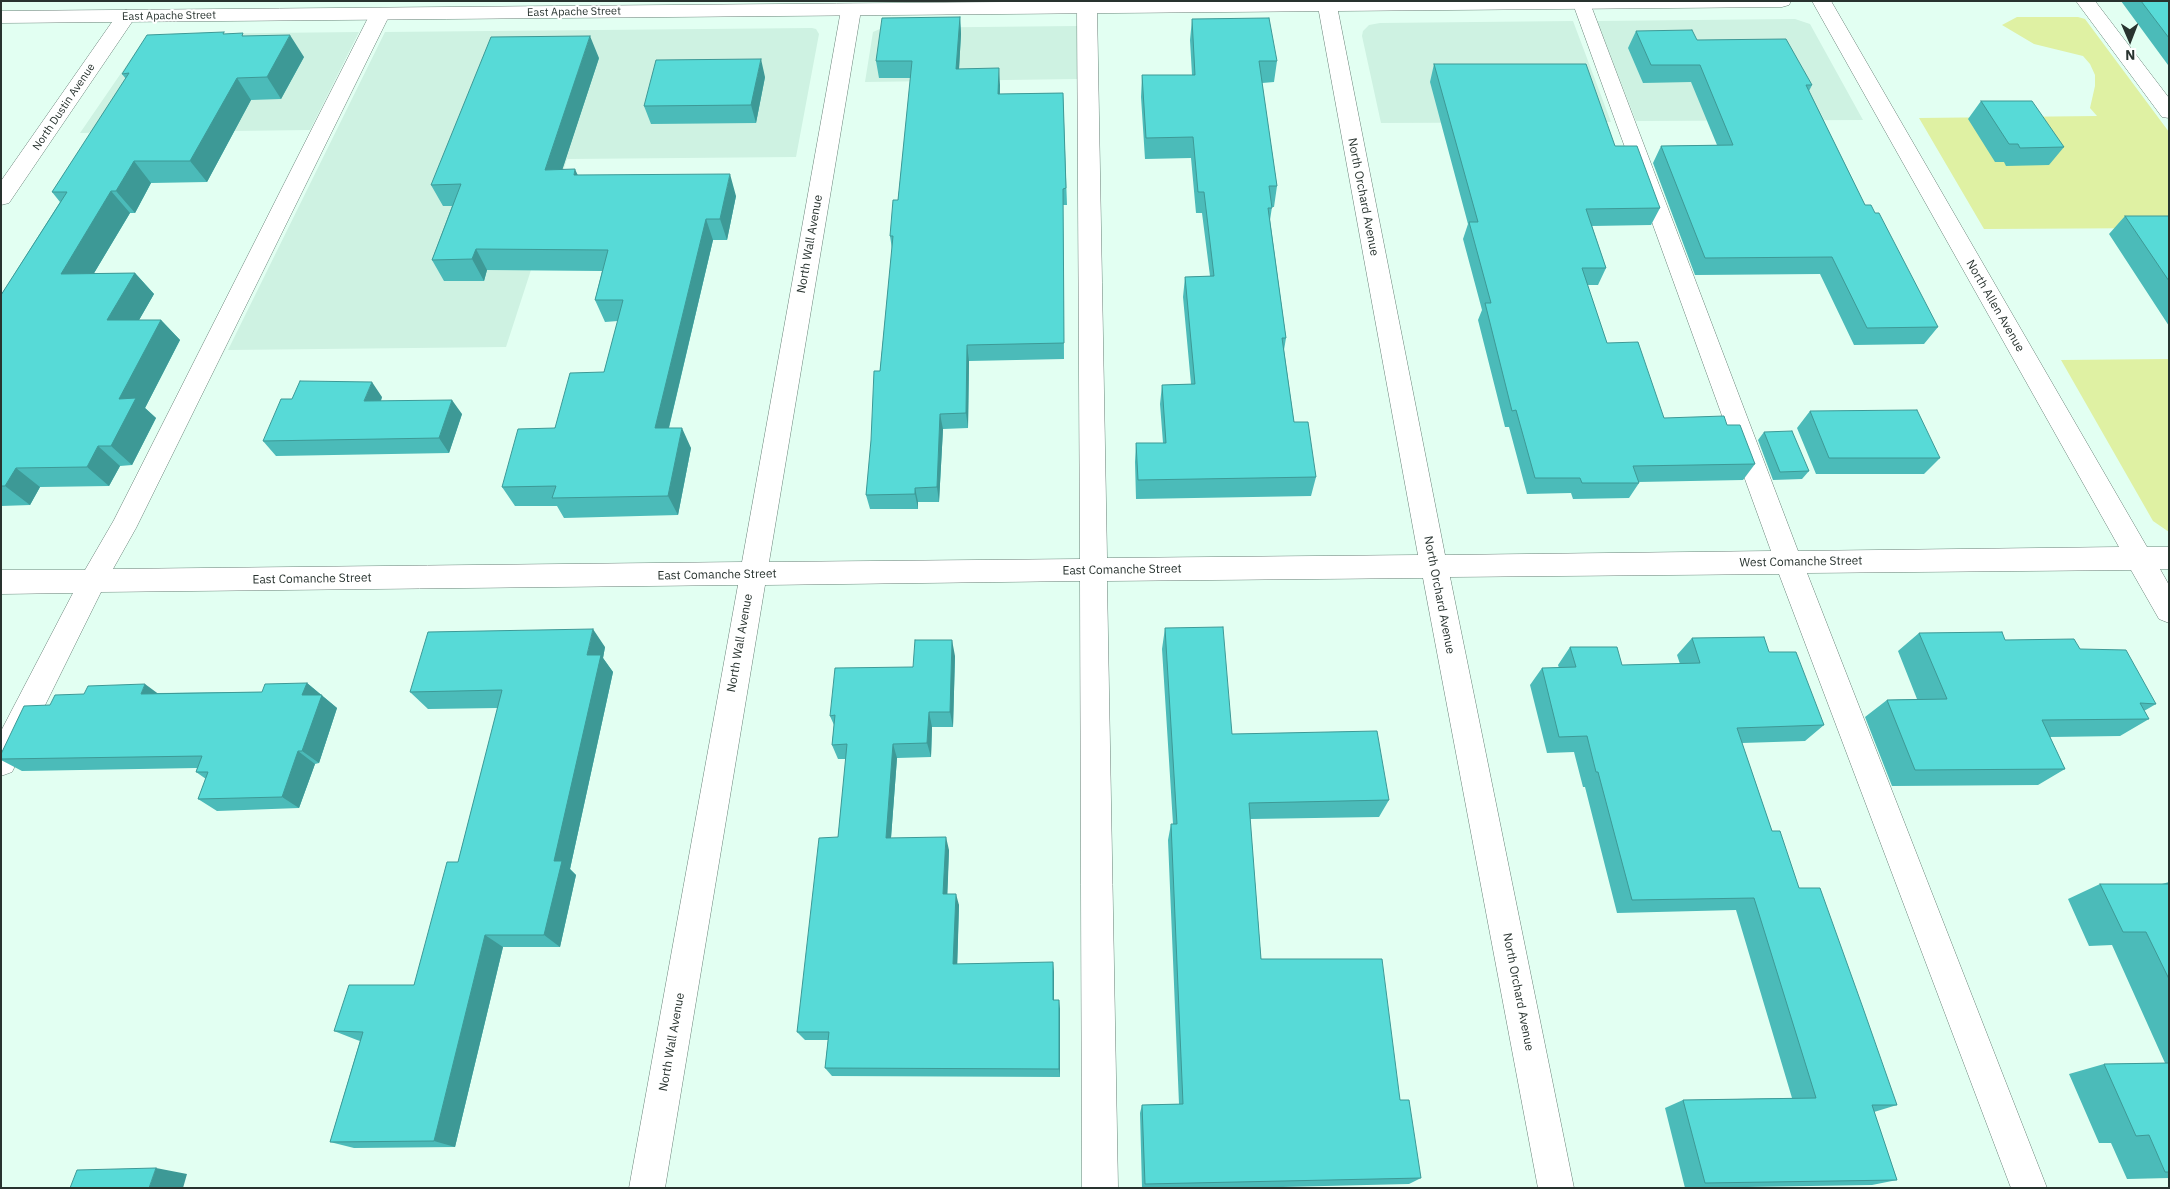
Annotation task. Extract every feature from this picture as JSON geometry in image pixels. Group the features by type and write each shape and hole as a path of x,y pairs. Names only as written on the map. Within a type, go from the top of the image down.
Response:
{"street":[{"name":"East Apache Street","path":"1,17 380,14 574,7 851,10 943,5 1087,8 1326,4 1782,1"},
{"name":"North Allen Avenue","path":"1821,1 2169,611"},
{"path":"2085,1 2169,112"},
{"path":"1580,3 1789,562 2029,1188"},
{"name":"North Orchard Avenue","path":"1326,4 1556,1188"},
{"path":"1087,8 1100,1188"},
{"name":"North Wall Avenue","path":"647,1188 851,10"},
{"path":"1,762 93,581 127,519 380,14"},
{"name":"North Dustin Avenue","path":"1,198 126,16"},
{"name":"West Comanche Street","path":"1434,566 2169,558"},
{"name":"East Comanche Street","path":"1,582 1434,566"}],"shaded area":[{"path":"1795,19 1810,24 1863,120 1636,121 1597,21"},
{"path":"1573,21 1611,122 1381,123 1362,36 1363,31 1369,25 1380,23"},
{"path":"1077,26 1077,79 865,82 873,32 882,28"},
{"path":"816,29 819,34 796,157 567,159 506,347 228,350 385,32"},
{"path":"359,32 310,130 80,133 141,44 173,34"}],"green space":[{"path":"2017,17 2078,17 2085,19 2169,132 2169,228 1984,229 1919,118 2097,116 2090,108 2095,86 2095,75 2090,64 2083,56 2034,44 2002,25"},
{"path":"2169,359 2169,532 2153,521 2061,360"}],"building":[{"path":"2141,1 2169,1 2169,38"},
{"path":"960,17 956,69 999,68 998,94 1063,93 1066,188 1063,189 1064,343 967,345 966,413 940,414 937,487 915,488 915,494 866,495 874,371 880,371 893,236 890,236 893,200 898,200 912,61 876,61 882,18"},
{"path":"1269,18 1277,61 1259,61 1277,186 1269,186 1272,208 1268,208 1286,338 1282,338 1294,422 1308,422 1316,477 1138,480 1136,443 1166,443 1162,385 1195,384 1185,277 1214,276 1204,192 1198,192 1193,137 1146,138 1142,75 1195,75 1192,19"},
{"path":"1692,30 1697,40 1786,39 1812,85 1806,85 1865,205 1871,205 1875,213 1879,213 1938,327 1867,328 1832,257 1705,258 1661,146 1733,145 1700,65 1651,65 1636,31"},
{"path":"224,32 223,34 243,33 242,36 290,35 267,77 237,78 190,161 134,161 116,191 111,191 61,274 135,273 107,320 161,320 119,399 136,398 111,446 98,446 87,467 16,468 5,486 1,486 1,295 67,192 52,192 129,73 122,74 147,35"},
{"path":"590,36 545,170 575,169 574,175 730,174 720,219 706,219 655,428 682,428 668,496 552,498 556,486 502,487 518,429 555,428 570,373 604,372 623,300 595,300 608,250 476,249 472,259 432,260 461,184 431,185 491,37"},
{"path":"761,59 751,105 644,106 656,60"},
{"path":"1434,64 1586,64 1615,146 1637,146 1660,208 1586,209 1606,268 1582,268 1607,343 1638,342 1664,418 1724,416 1727,425 1740,425 1755,464 1633,466 1639,483 1582,483 1580,478 1535,478 1516,410 1512,411 1485,303 1491,303 1469,222 1478,222"},
{"path":"1981,101 2032,101 2064,147 2020,148 2018,144 2009,144"},
{"path":"2125,216 2169,216 2169,281"},
{"path":"300,381 372,382 364,401 452,400 439,438 263,441 281,399 292,399"},
{"path":"1917,410 1940,458 1829,458 1810,411"},
{"path":"1792,431 1809,471 1780,472 1764,432"},
{"path":"1223,627 1232,734 1377,731 1389,800 1249,803 1261,959 1382,959 1400,1100 1409,1100 1421,1178 1145,1184 1142,1105 1183,1104 1171,824 1177,824 1165,628"},
{"path":"593,629 587,655 601,655 554,861 562,861 544,935 485,935 434,1141 330,1142 363,1032 334,1031 349,985 414,985 447,862 458,862 502,690 410,692 428,632"},
{"path":"2002,632 2005,640 2074,639 2080,649 2126,650 2156,704 2140,703 2149,719 2042,720 2065,769 1915,770 1887,700 1947,699 1919,633"},
{"path":"1764,637 1769,652 1796,652 1824,725 1737,728 1772,831 1780,831 1799,888 1820,888 1863,1008 1897,1105 1872,1105 1897,1180 1705,1183 1683,1100 1816,1098 1754,898 1632,900 1587,736 1559,737 1542,668 1576,667 1570,647 1617,647 1622,665 1700,663 1692,638"},
{"path":"915,640 952,640 950,712 929,712 927,743 893,744 886,838 946,837 943,894 956,894 953,964 1053,962 1053,1000 1059,1000 1059,1069 825,1068 829,1032 797,1032 819,838 838,837 847,744 832,745 835,715 830,716 835,668 913,667"},
{"path":"307,683 302,695 322,695 302,751 298,751 282,797 198,799 208,772 196,772 202,756 1,759 1,754 24,706 50,705 55,695 84,694 88,686 145,684 141,694 262,692 265,684"},
{"path":"2100,884 2169,884 2169,979 2146,932 2123,932"},
{"path":"2169,1063 2169,1172 2165,1172 2149,1135 2136,1136 2104,1064"},
{"path":"156,1168 149,1188 70,1188 77,1170"}]}
